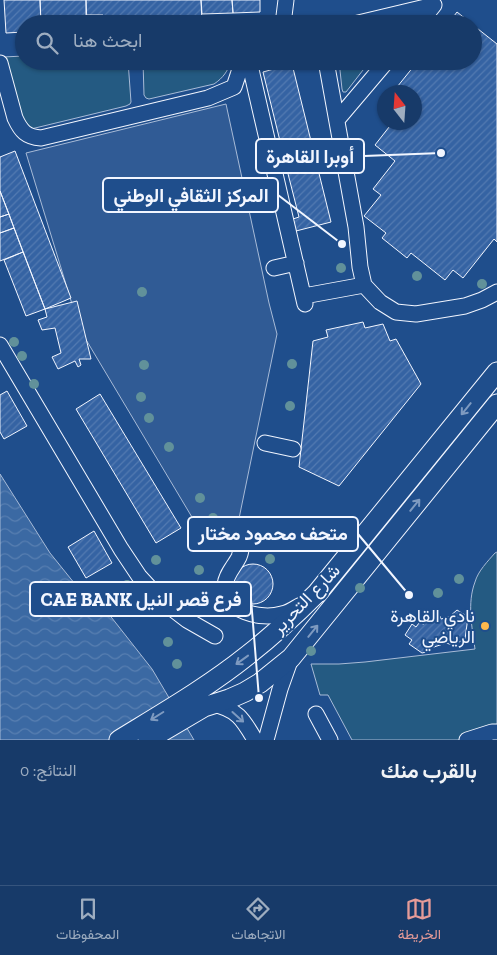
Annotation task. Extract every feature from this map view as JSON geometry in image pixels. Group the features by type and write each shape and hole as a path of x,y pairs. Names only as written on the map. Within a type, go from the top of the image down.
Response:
{"main road":[{"name":"شارع التحرير","path":"203,701 222,675 280,629 317,593 497,372"},
{"name":"شارع التحرير","path":"203,701 229,699 245,692 260,684 291,658 497,404"},
{"path":"119,740 203,701"},
{"path":"148,740 203,701"}],"street":[{"path":"284,15 286,0"},
{"path":"392,15 434,5 426,15"},
{"path":"0,64 12,109 19,126 32,138 41,138 208,98 234,87 241,70"},
{"path":"250,70 304,300 364,285"},
{"path":"328,70 356,227 360,267 364,285 380,302 396,312 416,314 465,306 497,292"},
{"path":"337,120 379,70"},
{"path":"274,268 296,263"},
{"path":"0,345 121,549 139,576 161,600 180,615 215,636"},
{"path":"264,443 293,449"},
{"path":"241,534 242,545 239,556 225,583 226,593 230,602 246,612 264,617 283,614 317,593"},
{"path":"266,740 291,658"},
{"path":"203,701 224,707 235,713 244,722 255,740"},
{"path":"316,714 330,740"},
{"path":"467,740 497,732"}],"shaded area":[{"path":"15,56 15,70 129,70 131,102 126,106 31,129 25,125 3,57"},
{"path":"143,70 227,70 214,84 149,99 144,95"},
{"path":"340,70 363,70 346,92 343,92"},
{"path":"226,104 277,334 235,538 211,549 85,338 72,304 26,153"},
{"name":"نادي القاهرة الرياضي","path":"497,552 497,740 352,740 328,695 320,695 311,664 365,662 475,649 471,598 476,578"}],"water":[{"path":"0,474 50,553 79,589 108,613 152,669 194,740 0,740"}],"building":[{"path":"4,0 40,0 41,15 15,15 15,32 6,33"},
{"path":"40,0 86,0 87,15 41,15"},
{"path":"86,0 201,0 202,15 86,15"},
{"path":"201,0 232,0 233,13 202,14"},
{"path":"232,0 260,0 260,12 233,13"},
{"path":"482,32 497,44 497,242 494,239 463,278 453,270 445,280 411,253 407,258 382,238 386,233 364,216 381,195 373,189 395,161 375,145 387,130 422,130 422,85 399,85 411,70 482,70"},
{"path":"270,70 293,70 331,222 296,231 293,219 299,217 285,162 276,164 271,143 280,141 263,72"},
{"path":"15,151 71,298 45,309 0,191 0,157"},
{"path":"0,191 9,214 0,217"},
{"path":"9,214 14,228 0,233 0,217"},
{"path":"14,228 23,252 0,261 0,233"},
{"path":"23,252 45,309 26,316 4,260"},
{"path":"77,301 91,359 79,359 81,365 78,367 75,361 58,369 52,357 61,353 55,328 42,330 38,320 47,317 45,309"},
{"path":"363,322 365,328 383,324 390,341 396,339 421,384 339,486 299,467 313,341 328,337 326,330"},
{"path":"7,391 27,426 4,439 0,432 0,395"},
{"path":"100,394 181,528 156,543 76,409"},
{"path":"94,531 112,563 86,578 68,547"},
{"path":"257,564 264,567 270,573 273,584 272,592 264,601 257,604 249,604 242,601 234,592 233,580 236,573 245,565"},
{"path":"457,610 468,617 465,639 453,645 446,643 422,653 409,644 412,640 405,635 412,624 416,627 419,623 424,624 423,620 440,616 441,619 449,617"}],"place":[{"name":"أوبرا القاهرة","path":"441,153"},
{"name":"المركز الثقافي الوطني","path":"342,244"},
{"name":"متحف محمود مختار","path":"409,595"},
{"name":"نادي القاهرة الرياضي","path":"485,626"},
{"name":"CAE BANK فرع قصر النيل","path":"259,698"}]}
